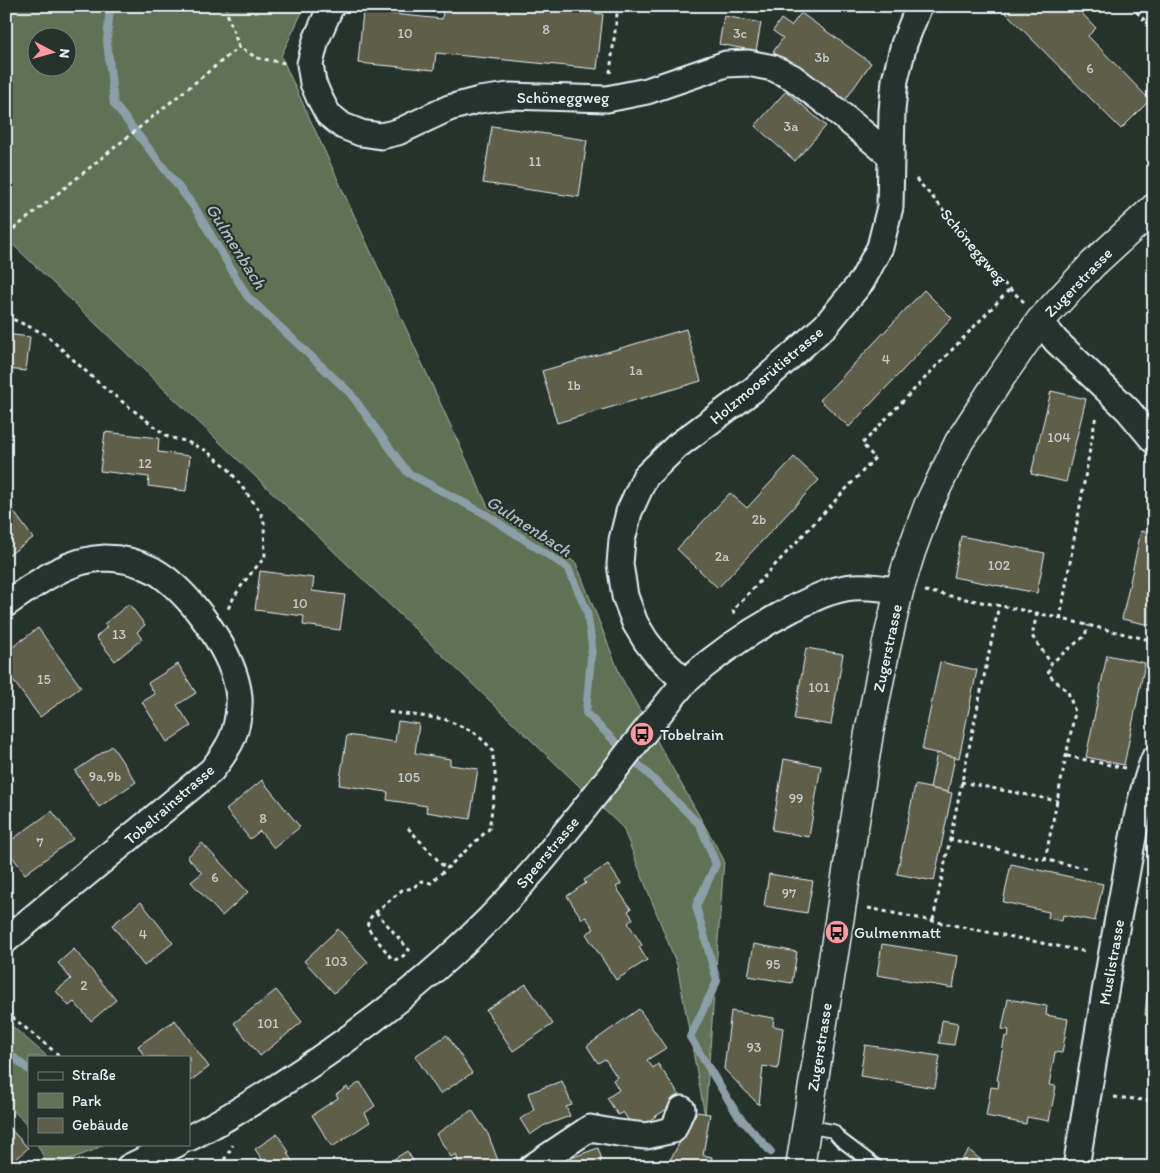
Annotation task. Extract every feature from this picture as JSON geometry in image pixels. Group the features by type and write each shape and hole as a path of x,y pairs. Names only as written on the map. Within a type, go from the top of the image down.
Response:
{"main road":[{"name":"Zugerstrasse","path":"800,1167 873,714 886,647 911,591 928,506 959,442 1040,321 1093,264 1154,208"}],"street":[{"name":"Schöneggweg","path":"331,6 316,40 310,64 313,83 328,114 343,126 360,133 381,136 398,132 449,108 479,100 509,96 607,99 646,91 726,64 748,63 773,68 792,77 891,156"},
{"name":"Holzmoosrütistrasse","path":"685,682 657,655 646,641 635,623 625,596 620,564 622,540 628,512 645,478 677,446 753,390 826,325 862,280 880,247 890,208 895,80 904,44 919,6"},
{"path":"1040,321 1056,341 1109,390 1154,441"},
{"name":"Tobelrainstrasse","path":"6,604 35,584 74,563 105,558 133,562 153,570 190,602 223,650 234,673 239,697 236,722 228,747 212,770 6,940"},
{"name":"Speerstrasse","path":"190,1137 236,1114 324,1057 382,1014 482,925 535,868 685,682 711,659 766,622 817,596 852,587 911,591"},
{"name":"Muslistrasse","path":"1076,1167 1111,956 1136,823 1148,773 1154,759"},
{"path":"532,1167 590,1128 646,1136 673,1130 682,1109"},
{"path":"129,1167 173,1146"}],"lane":[{"path":"806,1126 833,1131 877,1167"}],"path":[{"path":"227,6 227,14 239,47 257,58 277,62 310,64"},
{"path":"607,99 618,6"},
{"path":"1131,6 1148,24"},
{"path":"6,232 15,228 239,47"},
{"name":"Schöneggweg","path":"914,177 938,202 994,274 1011,288 1040,321"},
{"path":"738,640 733,610 875,458 862,444 1011,288"},
{"path":"6,316 45,334 102,386 168,437 184,441 205,450 227,467 260,511 264,522 265,557 233,598 225,616 209,628"},
{"path":"1060,619 1097,407 1109,390"},
{"path":"911,591 999,605 1154,641"},
{"path":"933,920 999,605"},
{"path":"1037,613 1032,636 1051,663"},
{"path":"1045,860 1075,712 1068,692 1048,674 1051,663 1085,636 1088,625"},
{"path":"389,712 444,719 474,732 492,749 496,782 489,829 430,883 421,881 413,888 402,890 369,919 367,927 392,959 400,958 409,950"},
{"path":"1067,756 1120,767"},
{"path":"961,782 1058,801"},
{"path":"408,828 446,869"},
{"path":"949,839 1089,868"},
{"path":"841,904 933,920 1084,951"},
{"path":"376,912 412,954"},
{"path":"6,1012 60,1056"},
{"path":"1088,1094 1154,1101"}],"green space":[{"path":"6,6 305,6 281,56 488,507 576,563 621,677 724,860 705,1116 677,965 623,828 6,238"},
{"path":"6,1021 47,1056 28,1056 28,1127 6,1104"},
{"path":"38,1146 101,1146 92,1151 49,1167"}],"building":[{"path":"443,6 523,6 603,14 597,69 436,53 434,70 358,63 363,11 442,19"},
{"path":"1011,6 1075,6 1096,28 1088,36 1150,100 1121,129 1005,12"},
{"path":"801,13 871,63 844,102 773,52 783,38 773,31 781,19 791,26"},
{"path":"724,16 761,23 756,51 719,44"},
{"path":"786,91 826,126 795,161 755,126"},
{"path":"492,126 587,140 579,197 483,183"},
{"path":"924,290 952,318 849,427 820,400"},
{"path":"686,329 701,381 557,423 542,371"},
{"path":"6,334 30,337 26,371 6,369"},
{"path":"1051,391 1086,399 1066,482 1031,474"},
{"path":"105,432 159,438 158,452 190,456 186,491 148,486 149,477 100,471"},
{"path":"794,457 819,480 718,588 677,549 730,493 747,508"},
{"path":"6,501 33,538 6,557"},
{"path":"1141,531 1154,534 1154,626 1122,619"},
{"path":"961,536 1045,553 1037,593 953,577"},
{"path":"260,571 314,578 312,591 345,595 340,630 303,625 304,616 255,610"},
{"path":"129,604 145,625 137,632 142,639 115,661 96,637 107,627 104,624"},
{"path":"38,628 81,687 40,717 6,671 6,652"},
{"path":"806,648 843,654 831,725 794,719"},
{"path":"1107,655 1145,663 1124,765 1086,757"},
{"path":"940,662 977,670 959,758 922,750"},
{"path":"178,664 196,693 177,705 191,726 167,742 142,702 155,694 148,683"},
{"path":"398,721 419,724 415,753 450,759 450,765 478,769 470,819 426,812 427,806 387,800 388,792 339,785 347,735 395,742"},
{"path":"112,746 136,782 99,807 75,771"},
{"path":"937,753 955,757 948,792 930,788"},
{"path":"784,759 821,766 809,837 772,830"},
{"path":"262,780 300,827 274,848 260,831 250,839 226,810"},
{"path":"915,785 952,793 934,881 897,874"},
{"path":"52,811 73,839 25,874 6,848 6,844"},
{"path":"202,843 248,892 222,916 191,882 202,873 187,857"},
{"path":"608,864 621,884 616,887 631,909 628,911 633,919 628,923 642,945 639,947 647,960 616,980 586,934 594,929 586,917 582,919 567,896 586,883 584,880"},
{"path":"1011,864 1103,884 1095,921 1063,915 1062,921 1048,918 1049,912 1003,902"},
{"path":"769,874 813,881 807,913 764,906"},
{"path":"141,902 173,943 144,966 112,925"},
{"path":"338,929 368,962 334,993 304,961"},
{"path":"754,944 797,952 792,983 748,976"},
{"path":"882,944 958,956 953,988 877,975"},
{"path":"74,949 116,1000 91,1021 74,1002 69,1006 56,991 71,979 58,963"},
{"path":"526,984 553,1024 513,1051 486,1010"},
{"path":"1148,985 1154,985 1154,1016 1145,1015"},
{"path":"276,990 302,1022 260,1056 234,1023"},
{"path":"1008,999 1047,1006 1046,1015 1068,1019 1062,1053 1055,1052 1049,1085 1056,1086 1049,1121 1027,1117 1026,1124 986,1116 991,1087 998,1088 999,1081 997,1080 1005,1036 1008,1037 1009,1030 1002,1029"},
{"path":"639,1009 666,1048 647,1060 653,1068 658,1064 682,1099 635,1130 623,1112 618,1115 607,1098 619,1090 613,1080 617,1077 605,1059 598,1063 587,1046"},
{"path":"731,1011 774,1018 773,1026 783,1028 778,1069 763,1066 759,1105 724,1069"},
{"path":"175,1020 209,1067 190,1081 190,1056 144,1056 138,1046"},
{"path":"942,1020 958,1023 954,1045 939,1043"},
{"path":"447,1035 472,1073 440,1094 415,1056"},
{"path":"865,1045 940,1056 935,1088 860,1076"},
{"path":"562,1081 572,1105 566,1107 570,1116 543,1126 530,1135 520,1119 534,1110 528,1093"},
{"path":"360,1082 375,1106 365,1113 370,1122 332,1147 312,1115 338,1098 336,1095 347,1087 349,1090"},
{"path":"472,1110 488,1134 500,1166 460,1167 456,1154 451,1157 436,1134"},
{"path":"697,1112 710,1114 703,1155 712,1157 711,1167 666,1167"},
{"path":"6,1124 28,1148 8,1167 6,1167"},
{"path":"277,1134 296,1167 267,1167 255,1149"},
{"path":"598,1148 602,1167 570,1167 568,1159"},
{"path":"969,1150 989,1167 955,1167"},
{"path":"407,1151 414,1162 406,1167 383,1166"}],"waterway":[{"name":"Gulmenbach","path":"110,6 107,41 114,104 195,208 247,296 350,393 408,473 485,514 568,568 587,611 592,646 586,713 700,825 716,864 696,906 717,981 690,1037 737,1114 771,1152"},
{"path":"6,1051 28,1069"}],"place":[{"name":"Tobelrain","path":"642,734"},
{"name":"Gulmenmatt","path":"837,932"}]}
